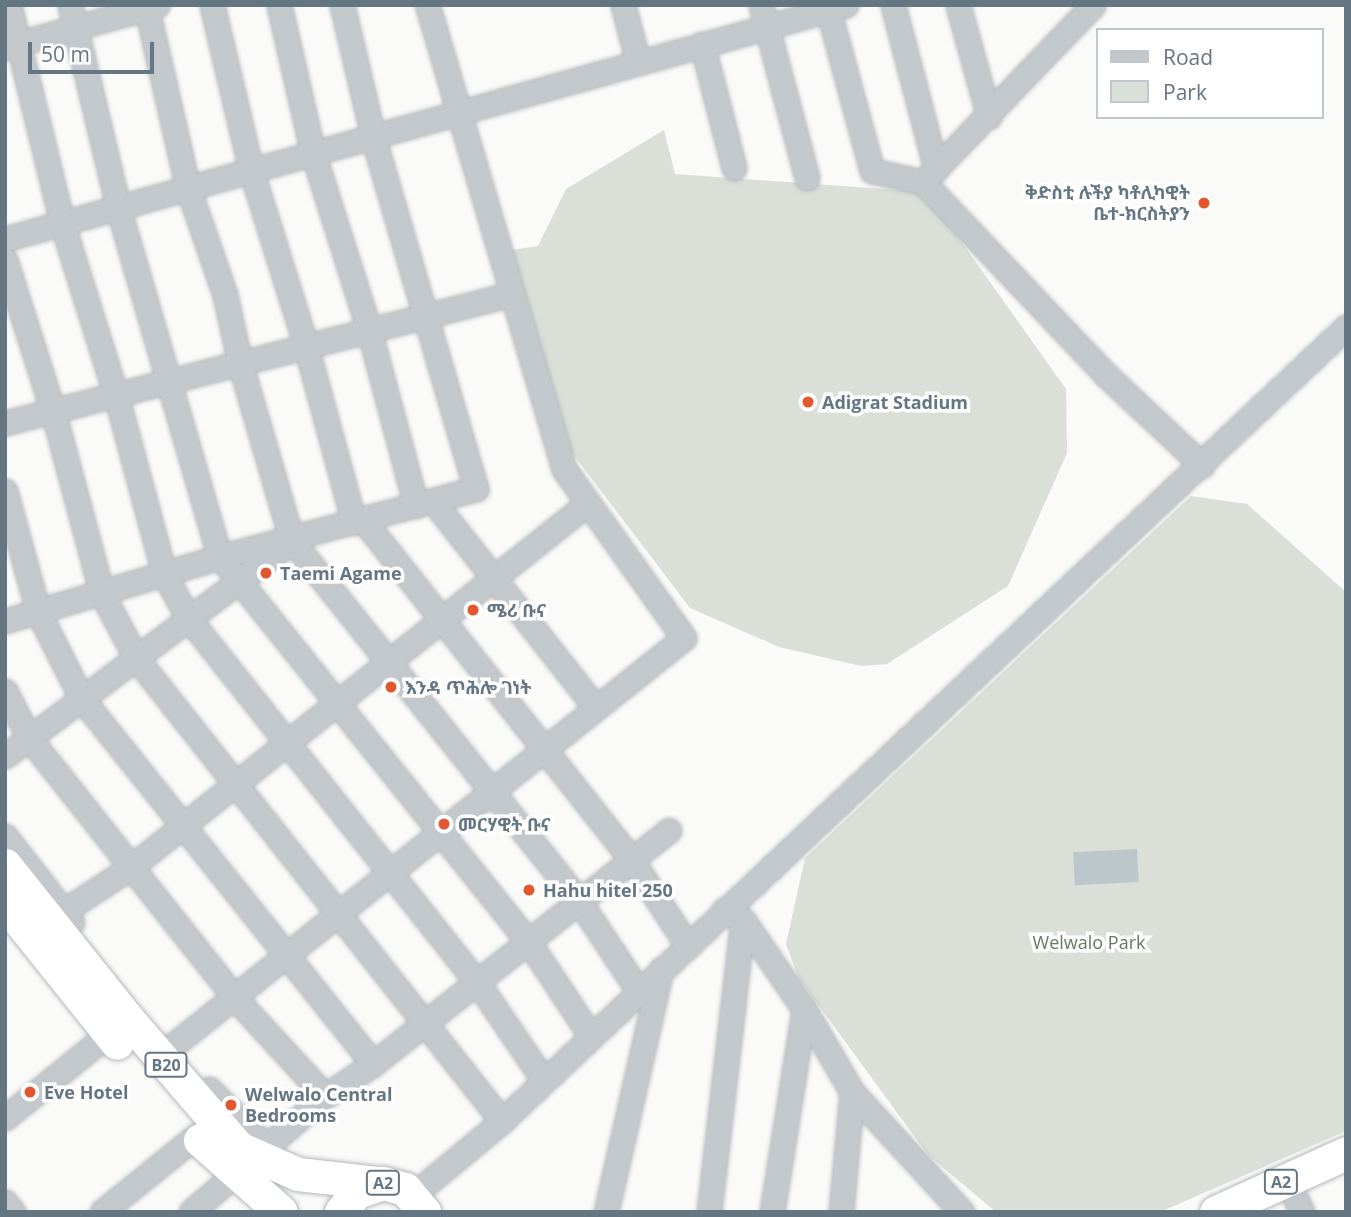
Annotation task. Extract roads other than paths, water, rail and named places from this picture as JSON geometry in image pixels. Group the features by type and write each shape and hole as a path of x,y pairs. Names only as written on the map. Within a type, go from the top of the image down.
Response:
{"highway":[{"name":"B20","path":"5,864 196,1136 253,1160 298,1174 378,1183"},
{"name":"B20","path":"7,909 118,1026 253,1160 281,1212"},
{"name":"A2","path":"1216,1212 1346,1153"},
{"name":"A2","path":"1263,1212 1298,1204 1346,1174"},
{"name":"A2","path":"341,1212 356,1192 378,1183 397,1185 422,1206"}],"street":[{"path":"9,5 13,45 62,223 116,395 165,576 189,619 477,982 542,1079"},
{"path":"212,5 251,170 359,522 442,621 631,859 687,945"},
{"path":"279,5 313,153 424,504 494,579 596,708"},
{"path":"5,621 165,576 220,557 292,541 476,489 429,315 373,136 342,5"},
{"path":"171,1047 684,638 564,469 427,5"},
{"path":"623,5 638,62"},
{"path":"893,5 929,175 1105,374 1202,465"},
{"path":"958,5 989,117"},
{"path":"5,239 702,44 763,16 834,7 872,171 929,175 989,117 1093,5"},
{"path":"13,45 73,16 150,6 188,188 225,295 240,363 292,541 579,901 638,990"},
{"path":"73,16 118,207 172,380 220,557 528,941 590,1035"},
{"path":"763,16 807,178"},
{"path":"702,44 734,168"},
{"path":"5,260 53,411 103,594 136,658 502,1121"},
{"path":"5,423 512,294"},
{"path":"422,1206 542,1079 687,945 734,915 1346,327"},
{"path":"5,491 38,612 82,699 373,1064"},
{"path":"64,911 131,867 588,503"},
{"path":"5,756 292,541"},
{"path":"5,691 29,738 234,997 325,1096"},
{"path":"191,1212 325,1096 373,1064 669,830"},
{"path":"5,836 171,1047 250,1135 253,1160"},
{"path":"734,915 804,1009 852,1092 962,1212"},
{"path":"709,1212 734,915"},
{"path":"606,1212 661,969"},
{"path":"772,1212 804,1009"},
{"path":"5,1118 118,1026"},
{"path":"841,1212 852,1092"},
{"path":"102,1212 196,1136"},
{"path":"5,1202 13,1212"}],"place":[{"name":"ቅድስቲ ሉችያ ካቶሊካዊት ቤተ-ክርስትያን","path":"1204,203"},
{"name":"Adigrat Stadium","path":"808,402"},
{"name":"Taemi Agame","path":"266,573"},
{"name":"ሜሪ ቡና","path":"473,610"},
{"name":"እንዳ ጥሕሎ ገነት","path":"391,687"},
{"name":"መርሃዊት ቡና","path":"444,824"},
{"name":"Hahu hitel 250","path":"529,890"},
{"name":"Eve Hotel","path":"30,1092"},
{"name":"Welwalo Central Bedrooms","path":"231,1105"}],"park label":[{"name":"Welwalo Park","path":"1089,942"}]}
